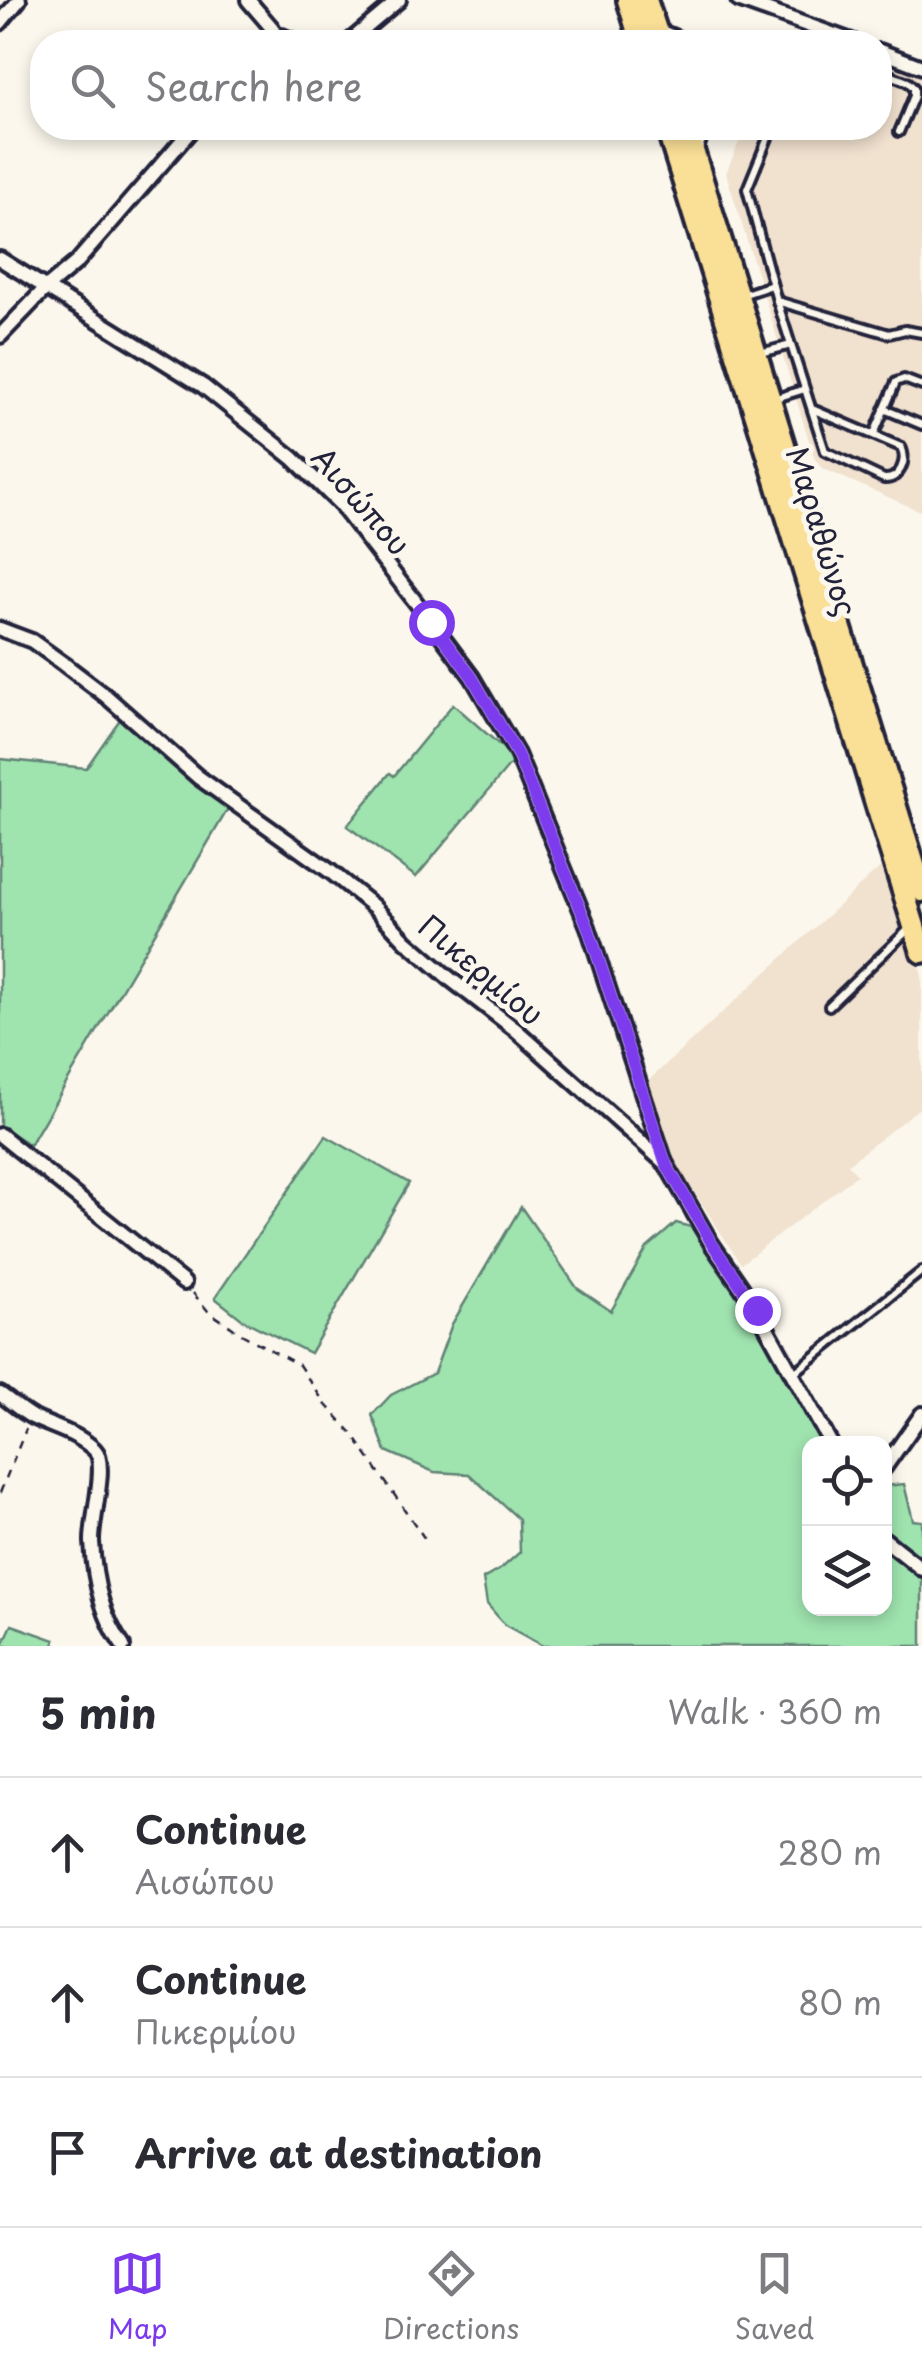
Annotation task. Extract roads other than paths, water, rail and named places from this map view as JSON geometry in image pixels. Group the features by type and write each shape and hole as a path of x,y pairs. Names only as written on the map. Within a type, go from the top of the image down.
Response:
{"main road":[{"path":"628,0 647,30"},
{"path":"646,0 651,30"},
{"name":"Μαραθώνος","path":"671,140 922,952"},
{"name":"Μαραθώνος","path":"690,140 922,891"}],"street":[{"path":"0,23 19,0"},
{"path":"248,0 272,30"},
{"path":"363,30 398,0"},
{"path":"738,0 813,30"},
{"path":"892,56 922,66"},
{"path":"0,336 77,262 184,140"},
{"name":"Αισώπου","path":"0,259 203,386 293,458 340,504 472,677 517,754 588,927 666,1164"},
{"name":"Πικερμίου","path":"0,629 32,641 78,675 198,778 359,895 449,978 516,1030 666,1164 711,1242 757,1310 827,1436"},
{"path":"0,1134 184,1283"},
{"path":"0,1394 31,1416 90,1446 98,1455 100,1470 92,1537 94,1565 106,1613 123,1646"},
{"path":"892,1457 922,1414"},
{"path":"892,1546 922,1569"}],"lane":[{"path":"892,75 914,88 898,132"},
{"path":"696,160 702,140"},
{"path":"767,140 748,187 772,286 805,389 827,453 884,479 893,479 899,472 904,450 898,444 812,409"},
{"path":"738,296 772,286"},
{"path":"777,301 889,334 905,330 922,333"},
{"path":"756,355 791,345"},
{"path":"874,434 900,380 922,386"},
{"path":"770,400 805,389"},
{"path":"884,409 922,424"},
{"path":"830,1006 914,926"},
{"path":"794,1373 922,1271"}]}
